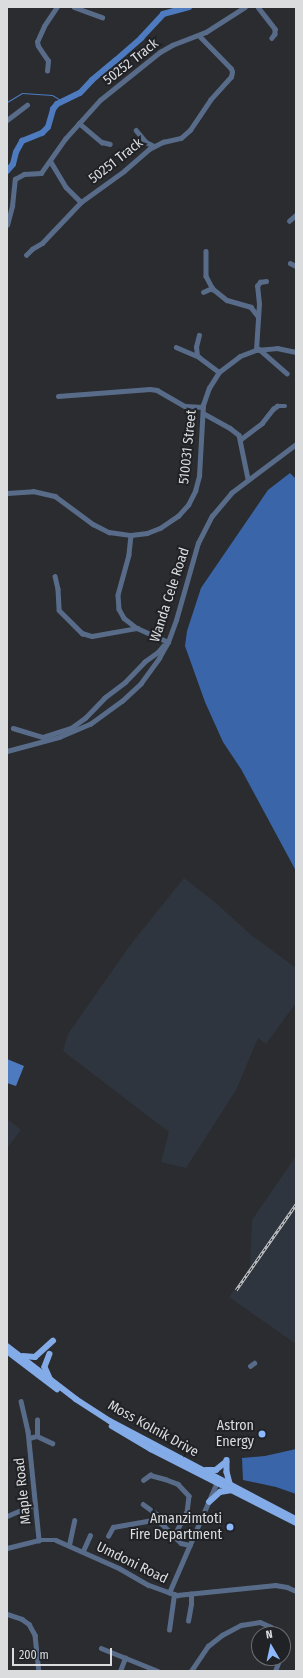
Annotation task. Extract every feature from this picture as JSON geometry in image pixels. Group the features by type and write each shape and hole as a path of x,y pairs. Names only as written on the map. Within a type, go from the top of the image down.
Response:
{"main road":[{"path":"19,1355 30,1358 35,1357 53,1341"},
{"name":"Moss Kolnik Drive","path":"7,1346 76,1399 110,1421 296,1519"},
{"name":"Moss Kolnik Drive","path":"7,1351 75,1403 104,1422 151,1449 296,1523"},
{"path":"50,1354 46,1369 52,1380"},
{"path":"202,1470 213,1470 227,1461 227,1472 230,1483"},
{"path":"209,1502 220,1492 232,1490"}],"street":[{"path":"47,71 48,61 37,42 44,26 57,7"},
{"path":"74,7 102,17"},
{"name":"50252 Track","path":"7,225 12,206 14,181 24,174 40,174 51,162 59,147 100,100 145,63 172,45 199,36 245,7"},
{"path":"258,7 275,29 275,34 272,38"},
{"name":"50251 Track","path":"26,256 32,249 42,243 81,202 124,171 154,146 186,135 210,100 232,75 231,69 199,36"},
{"path":"7,120 27,105"},
{"path":"79,124 102,142 110,144"},
{"path":"136,130 146,142 154,146"},
{"path":"51,162 66,187 81,202"},
{"path":"289,222 296,215"},
{"path":"206,251 206,276 213,289 227,300 251,307 257,315"},
{"path":"290,263 296,266"},
{"path":"266,281 262,280 257,285 259,304 257,315 258,349 287,373"},
{"path":"203,292 213,289"},
{"path":"197,356 196,347 199,335"},
{"path":"176,347 197,356 219,372"},
{"name":"510031 Street","path":"7,493 25,490 48,494 61,500 100,528 109,532 131,535 147,533 166,525 178,516 191,499 199,476 203,407 209,388 219,372 240,356 258,349 277,348 296,352"},
{"path":"58,396 146,389 157,390 185,406 203,407"},
{"path":"241,439 262,423 273,409 285,406"},
{"path":"203,413 238,434 241,439 248,479"},
{"name":"Wanda Cele Road","path":"7,751 59,737 104,715 122,701 140,683 159,658 167,642 176,620 198,544 205,529 221,503 248,479 296,444"},
{"path":"13,728 43,737 71,728 79,723 104,698 125,682 144,662 158,652 167,642 137,628 124,618 118,604 118,595 129,555 131,535"},
{"path":"55,576 58,589 59,612 86,636 110,634 137,628"},
{"name":"Maple Road","path":"21,1401 29,1438 39,1540"},
{"path":"37,1420 37,1436"},
{"path":"29,1438 37,1436 52,1443"},
{"path":"143,1480 150,1475 165,1478 178,1484 189,1496 187,1512 174,1536"},
{"path":"169,1630 171,1594 217,1482"},
{"path":"7,1516 35,1504"},
{"path":"143,1504 158,1515 174,1536 181,1542 190,1545"},
{"path":"108,1536 112,1527 148,1520 156,1521 166,1527"},
{"path":"69,1545 74,1522"},
{"path":"83,1551 90,1535"},
{"name":"Umdoni Road","path":"7,1548 39,1540 56,1540 83,1551 171,1594 191,1594 275,1585 296,1590"},
{"path":"188,1621 191,1594"},
{"path":"7,1614 17,1617 29,1624 35,1635 40,1671"},
{"path":"191,1671 208,1646 222,1635 241,1625 256,1622 264,1623 269,1626"},
{"path":"101,1648 158,1671"},
{"path":"120,1671 125,1658"}],"shaded area":[{"path":"290,473 296,479 296,871 241,769 223,742 205,702 185,646 187,631 201,588 268,490"},
{"path":"184,878 217,904 250,934 296,968 296,1003 266,1044 258,1038 236,1090 186,1168 161,1162 169,1132 63,1051 68,1034 131,944"},
{"path":"7,1059 24,1066 16,1086 7,1083"},
{"path":"7,1119 21,1130 7,1148"},
{"path":"296,1156 296,1344 229,1297 250,1267 252,1220"},
{"path":"296,1449 296,1494 276,1487 243,1480 242,1458 265,1456"}],"waterway":[{"path":"7,171 13,164 16,152 22,141 42,133 48,127 53,109 57,104 80,93 92,80 141,38 163,14 189,7"},
{"path":"7,102 22,93 52,95 62,101"}],"railway":[{"path":"236,1290 296,1204"}],"place":[{"name":"Astron Energy","path":"262,1434"},
{"name":"Amanzimtoti Fire Department","path":"230,1527"}]}
